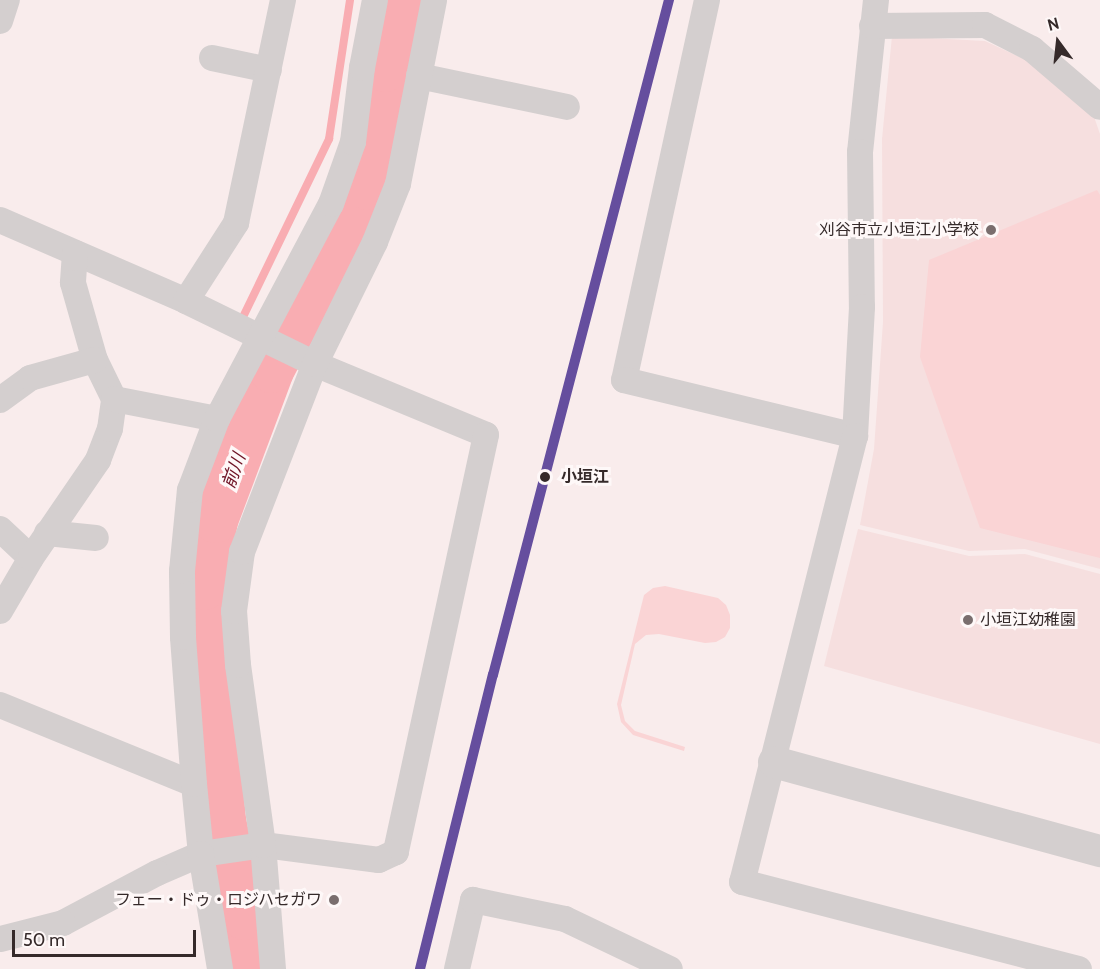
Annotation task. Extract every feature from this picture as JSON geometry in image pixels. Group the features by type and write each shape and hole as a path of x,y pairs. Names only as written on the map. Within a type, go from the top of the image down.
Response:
{"street":[{"path":"0,21 7,0"},
{"path":"186,301 236,223 283,0"},
{"path":"220,969 201,854 183,637 183,571 190,490 217,419 258,337 331,204 353,142 362,68 375,0"},
{"path":"273,969 263,845 238,665 234,611 242,552 315,364 375,242 398,184 434,0"},
{"path":"707,0 624,380 855,436"},
{"path":"876,0 860,152 862,307 855,436 742,882 1079,969"},
{"path":"872,26 985,25 1032,49 1100,107"},
{"path":"212,58 269,70"},
{"path":"419,76 567,107"},
{"path":"0,220 186,301 315,364 486,435 396,852 379,860 263,845 201,854 157,873 63,923 0,939"},
{"path":"0,611 47,533 98,460 110,429 114,399 95,360 73,283 75,253"},
{"path":"0,400 30,378 95,360"},
{"path":"114,399 217,419"},
{"path":"0,529 31,558"},
{"path":"47,533 96,538"},
{"path":"0,705 194,784"},
{"path":"774,762 1100,851"},
{"path":"457,969 473,900 565,919 670,969"}],"shaded area":[{"name":"刈谷市立小垣江小学校","path":"892,36 985,41 1028,61 1092,111 1100,134 1100,569 1025,549 969,551 860,525 874,449 883,322 882,139"},
{"path":"1097,190 1100,195 1100,558 980,528 920,357 929,260"},
{"name":"小垣江幼稚園","path":"858,529 969,556 1025,554 1100,574 1100,744 824,666"},
{"path":"665,586 718,598 726,605 730,615 730,628 725,637 716,642 705,643 659,634 646,635 635,644 621,705 625,721 635,731 685,747 684,751 633,735 621,722 617,704 644,595 653,588"}],"waterway":[{"path":"243,317 329,139 350,0"},
{"name":"前川","path":"249,969 244,917 223,820 204,587 215,520 271,370 367,187 385,69 403,0"}],"transit line":[{"path":"420,969 493,675 669,0"}],"place":[{"name":"刈谷市立小垣江小学校","path":"991,230"},
{"name":"小垣江","path":"545,477"},
{"name":"小垣江幼稚園","path":"968,620"},
{"name":"フェー・ドゥ・ロジハセガワ","path":"334,900"}]}
